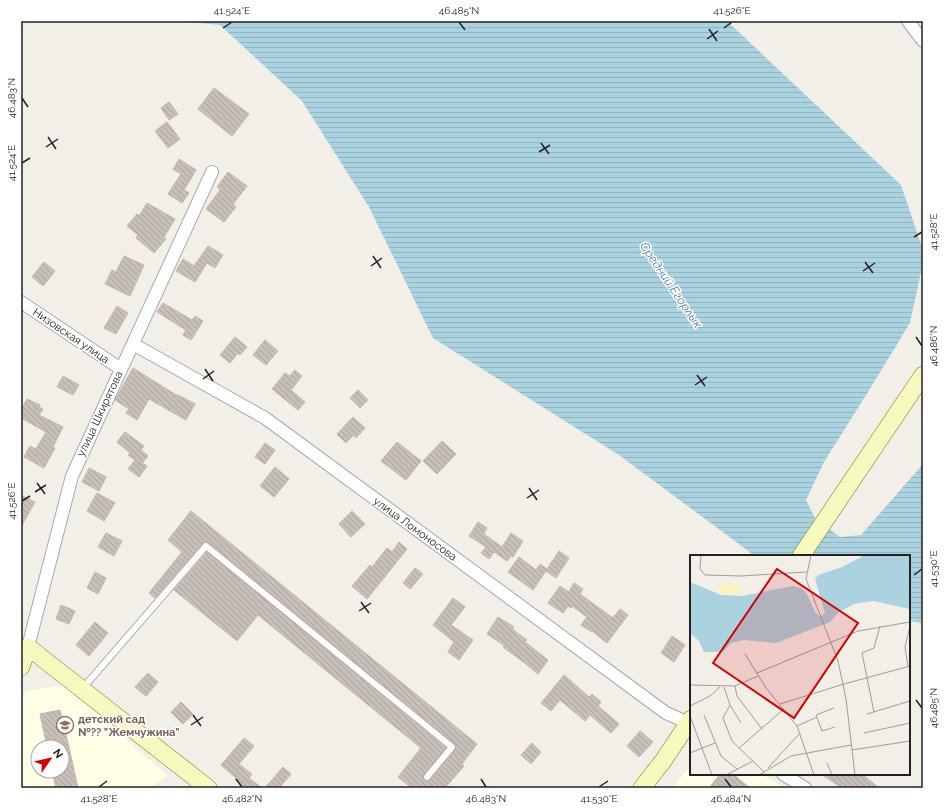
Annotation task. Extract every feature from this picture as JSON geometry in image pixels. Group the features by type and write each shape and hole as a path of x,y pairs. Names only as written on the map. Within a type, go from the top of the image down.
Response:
{"main road":[{"path":"802,555 923,375"},
{"path":"28,647 208,788"},
{"name":"улица Шкирятова","path":"21,667 28,647"},
{"path":"642,788 690,722"}],"street":[{"path":"908,21 923,41"},
{"name":"улица Шкирятова","path":"28,647 72,476 212,172"},
{"name":"Низовская улица","path":"21,302 121,369"},
{"name":"улица Ломоносова","path":"133,344 265,418 666,713 690,722"},
{"path":"784,775 804,788"}],"lane":[{"path":"82,689 206,546 452,747 427,777"}],"shaded area":[{"name":"детский сад №?? \"Жемчужина\"","path":"64,685 168,776 148,788 21,788 21,702 25,691"},
{"path":"690,765 690,775 763,775 786,788 673,788"}],"water":[{"name":"Средний Егорлык","path":"179,21 727,21 901,185 923,250 923,263 910,323 824,462 806,500 815,518 840,537 861,535 923,464 923,623 910,621 910,555 754,555 619,455 433,338 369,207 302,101 220,25"}],"building":[{"path":"214,88 249,114 232,136 198,109"},
{"path":"169,102 178,114 169,120 161,108"},
{"path":"167,122 180,139 168,148 155,131"},
{"path":"179,159 196,170 184,190 189,193 182,203 168,194 181,174 173,169"},
{"path":"228,172 247,186 233,204 236,207 224,222 206,209 220,190 217,187"},
{"path":"147,203 175,219 164,237 166,239 154,253 136,238 138,235 127,226 137,214 139,216"},
{"path":"208,246 223,255 215,268 207,263 195,282 176,271 183,259 194,266"},
{"path":"124,256 144,265 130,296 105,284 112,270 116,272"},
{"path":"44,262 55,271 43,286 32,277"},
{"path":"163,303 192,320 195,316 203,321 191,340 183,335 186,330 157,312"},
{"path":"117,306 128,313 116,334 104,328"},
{"path":"235,337 247,347 240,355 238,353 230,363 220,355"},
{"path":"265,340 278,351 266,365 253,355"},
{"path":"133,368 178,396 195,404 186,420 149,399 137,420 126,413 129,409 115,400"},
{"path":"295,370 302,376 291,390 305,402 298,410 272,389 285,373 290,376"},
{"path":"63,376 79,385 73,395 57,387"},
{"path":"358,390 368,400 360,408 350,398"},
{"path":"27,399 40,405 39,407 43,409 39,415 63,427 53,447 55,448 44,468 24,457 30,446 36,449 46,432 21,418 21,410"},
{"path":"353,417 365,428 356,438 354,435 346,443 337,434"},
{"path":"125,432 144,446 141,450 148,456 142,463 147,466 139,477 128,469 135,460 128,455 130,453 117,442"},
{"path":"442,441 456,454 437,474 423,461"},
{"path":"397,442 421,461 406,480 381,461"},
{"path":"265,443 275,450 265,464 255,457"},
{"path":"275,467 289,479 274,497 260,486"},
{"path":"89,468 106,477 99,491 82,482"},
{"path":"97,493 115,503 104,521 87,511"},
{"path":"21,495 35,502 21,527"},
{"path":"191,511 477,744 462,764 464,766 445,788 412,788 398,777 421,748 258,615 237,641 174,590 207,552 446,748 424,774 424,781 430,780 455,750 455,744 209,543 203,543 155,598 149,593 182,552 168,540"},
{"path":"352,511 365,524 351,537 339,524"},
{"path":"478,522 487,528 484,534 502,547 511,533 523,541 513,557 511,556 507,561 494,552 489,559 481,553 486,547 469,536"},
{"path":"106,533 122,541 114,556 98,547"},
{"path":"399,542 407,549 367,599 352,586 370,565 372,567 387,548 392,552"},
{"path":"559,551 569,558 556,578 546,571 533,590 508,572 519,557 536,570 540,564 547,569"},
{"path":"415,568 423,574 410,589 403,583"},
{"path":"95,572 106,578 98,594 87,588"},
{"path":"574,583 583,589 580,594 613,618 620,609 628,615 607,643 592,631 581,625 587,617 572,606 571,608 568,606 563,613 548,603 560,586 569,592"},
{"path":"453,598 465,607 451,625 473,640 459,660 448,652 454,642 433,625"},
{"path":"61,605 75,611 69,624 56,619"},
{"path":"498,617 514,627 512,629 527,640 525,642 548,660 538,674 503,647 505,646 487,634"},
{"path":"95,622 108,633 89,656 76,645"},
{"path":"672,636 685,645 674,662 661,653"},
{"path":"148,673 158,682 146,696 135,687"},
{"path":"564,675 589,697 592,694 601,702 598,706 619,724 611,733 590,715 585,721 560,700 551,711 541,703"},
{"path":"181,702 193,714 183,724 171,712"},
{"path":"60,710 67,739 45,739 40,714"},
{"path":"640,731 653,742 639,757 627,746"},
{"path":"244,738 254,746 239,764 252,774 249,778 262,788 245,788 221,765"},
{"path":"532,743 541,752 531,764 521,755"},
{"path":"70,752 78,788 56,788 54,779 70,779"},
{"path":"283,767 291,774 279,788 265,788"},
{"path":"719,775 734,775 750,788 709,788"},
{"path":"822,775 863,775 879,788 842,788"}],"place":[{"name":"детский сад №?? \"Жемчужина\"","path":"65,725"}]}
